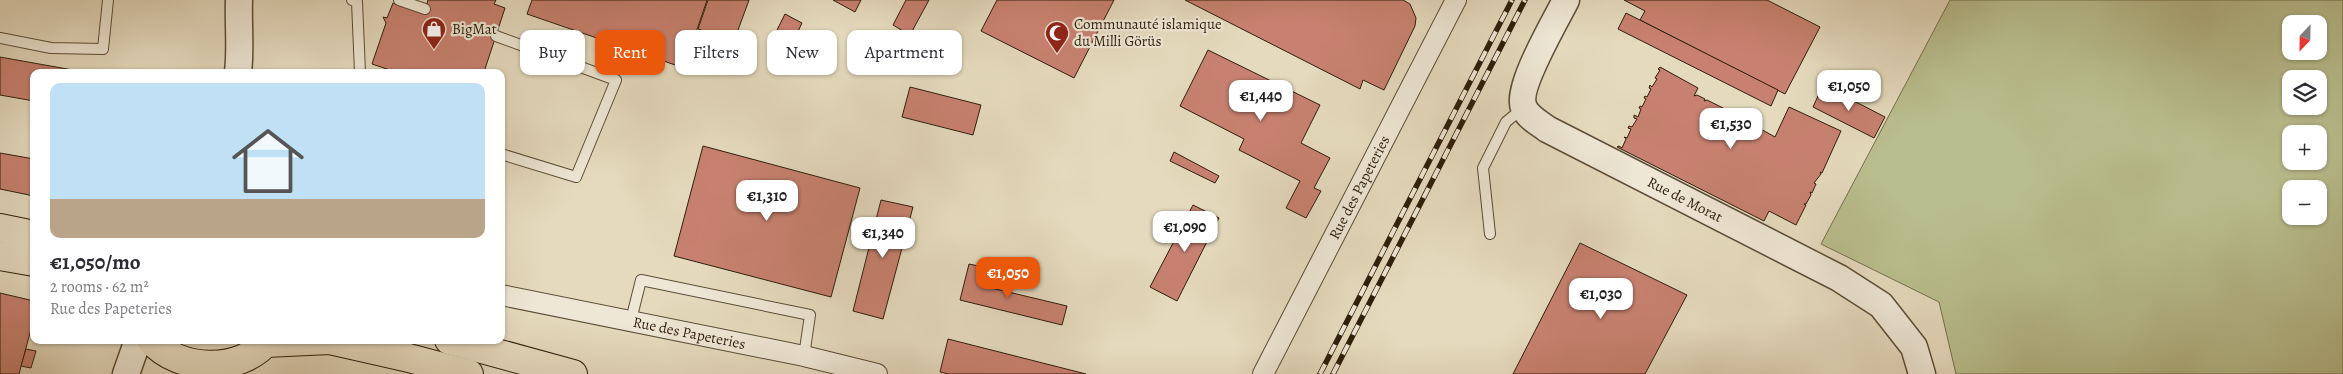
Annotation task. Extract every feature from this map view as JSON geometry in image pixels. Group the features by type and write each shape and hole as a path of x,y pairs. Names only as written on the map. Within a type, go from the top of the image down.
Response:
{"main road":[{"path":"0,228 30,234"},
{"path":"0,256 30,261"},
{"path":"156,344 186,369 221,365 245,358 263,344"},
{"path":"346,344 469,374"},
{"path":"464,344 573,374"}],"street":[{"path":"237,68 226,52 237,30 239,0"},
{"name":"Rue des Papeteries","path":"1263,374 1456,0"},
{"path":"1524,107 1522,95 1528,76 1566,0"},
{"name":"Rue de Morat","path":"1524,107 1547,129 1840,278 1881,304 1914,348 1922,374"},
{"name":"Rue des Papeteries","path":"505,296 804,356 877,374"},
{"path":"126,374 137,344"}],"lane":[{"path":"0,38 51,48 103,49 108,0"},
{"path":"399,0 425,9"},
{"path":"356,1 360,69"},
{"path":"496,36 616,80 576,177 505,155"},
{"path":"1490,234 1483,168 1506,122 1524,107"},
{"path":"631,320 641,280 810,315 804,356"}],"green space":[{"path":"1950,0 2343,0 2343,374 1956,374 1939,302 1821,244"}],"building":[{"name":"BigMat","path":"428,0 496,0 494,4 505,8 485,69 387,69 372,64 386,23 383,17 387,18 393,3 424,14"},
{"path":"532,0 707,0 697,30 675,30 675,65 665,61 665,30 595,30 595,37 585,34 585,30 574,30 527,14"},
{"path":"708,0 749,0 738,30 698,29"},
{"path":"833,0 861,0 855,12"},
{"path":"906,0 929,0 913,30 902,30 893,25"},
{"name":"Communauté islamique du Milli Görüs","path":"997,0 1114,0 1074,78 981,31"},
{"path":"1185,0 1403,0 1410,4 1416,18 1415,26 1384,90 1363,80 1360,89"},
{"path":"1624,0 1767,0 1820,27 1785,94 1640,20 1645,11"},
{"path":"1626,13 1778,90 1771,106 1618,29"},
{"path":"785,14 802,23 799,30 777,30"},
{"path":"1208,50 1320,105 1301,143 1330,158 1314,188 1321,191 1306,218 1286,208 1300,181 1239,150 1244,139 1180,106"},
{"path":"0,57 67,69 30,69 30,100 0,95"},
{"path":"1660,67 1698,88 1694,96 1697,95 1705,99 1704,101 1707,100 1723,108 1775,137 1789,107 1841,131 1822,173 1820,172 1821,174 1814,183 1816,184 1812,193 1810,192 1811,195 1806,204 1804,204 1806,205 1796,225 1769,211 1764,221 1617,147 1622,148 1626,139 1624,137 1627,138 1631,129 1628,128 1629,126 1632,127 1637,119 1634,118 1634,115 1638,117 1641,109 1639,108 1640,106 1642,107 1646,99 1644,98 1645,96 1647,97 1651,89 1649,88 1650,85 1652,87 1657,79 1655,78"},
{"path":"1823,85 1885,117 1874,138 1813,107"},
{"path":"910,87 981,105 973,135 902,117"},
{"path":"703,146 860,188 831,297 674,256"},
{"path":"1174,152 1219,176 1215,183 1170,161"},
{"path":"0,153 30,158 30,195 0,189"},
{"path":"881,200 913,207 883,319 853,311"},
{"path":"1193,205 1219,218 1177,301 1150,287"},
{"path":"1580,243 1687,295 1645,374 1513,374"},
{"path":"969,264 988,268 983,286 1067,306 1062,325 960,300"},
{"path":"0,293 30,300 30,333 19,374 0,374"},
{"path":"948,339 1086,374 949,374 940,372"},
{"path":"26,349 36,351 31,368 21,366"}],"railway":[{"path":"1320,374 1512,0"},
{"path":"1333,374 1525,0"}],"place":[{"name":"BigMat","path":"434,50"},
{"name":"Communauté islamique du Milli Görüs","path":"1057,54"}]}
